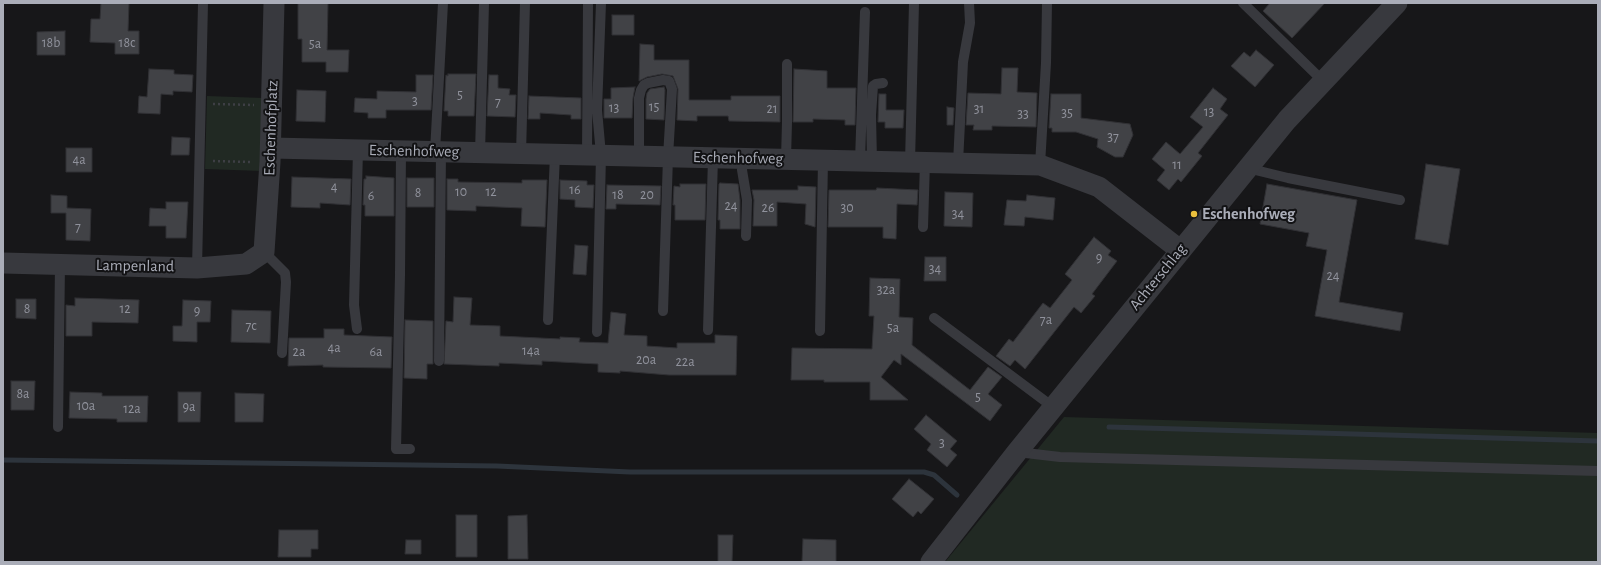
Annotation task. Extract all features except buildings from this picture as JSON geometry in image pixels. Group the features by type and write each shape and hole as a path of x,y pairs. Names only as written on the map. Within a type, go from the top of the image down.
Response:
{"street":[{"name":"Eschenhofplatz","path":"264,252 271,155 274,3"},
{"name":"Achterschlag","path":"931,562 1053,407 1287,120 1397,3"},
{"name":"Eschenhofweg","path":"271,155 358,150 1040,165 1099,187 1180,250"},
{"name":"Lampenland","path":"3,263 197,268 246,264 264,252"}],"lane":[{"path":"197,268 203,3"},
{"path":"439,361 438,152 443,3"},
{"path":"480,153 484,3"},
{"path":"521,154 525,3"},
{"path":"588,3 594,155 597,332"},
{"path":"594,155 598,110 601,3"},
{"path":"914,3 918,162 923,227"},
{"path":"958,163 963,62 970,23 969,3"},
{"path":"1040,165 1046,64 1047,3"},
{"path":"1243,3 1323,81"},
{"path":"865,12 866,161"},
{"path":"786,159 787,64"},
{"path":"639,156 639,98 641,90 644,85 648,83 663,80 669,81 672,88 668,157 663,311"},
{"path":"866,161 873,86 883,83"},
{"path":"357,328 354,305 358,150"},
{"path":"401,151 396,448 410,449"},
{"path":"548,320 554,154"},
{"path":"708,330 713,158"},
{"path":"743,158 743,176 746,200 746,236"},
{"path":"820,331 823,160"},
{"path":"1248,168 1288,178 1400,200"},
{"path":"264,252 285,273 286,282 282,353"},
{"path":"58,427 60,264"},
{"path":"934,318 1053,407"},
{"path":"1017,452 1068,457 1598,471"}],"path":[{"path":"201,104 272,105"},
{"path":"200,161 271,155"}],"shaded area":[{"path":"207,96 263,98 261,171 205,169"},
{"path":"1064,417 1598,433 1598,562 945,562"}],"waterway":[{"path":"1109,427 1598,441"},
{"path":"3,460 497,466 630,472 924,472 934,475 957,495"}],"place":[{"name":"Eschenhofweg","path":"1194,214"}]}
